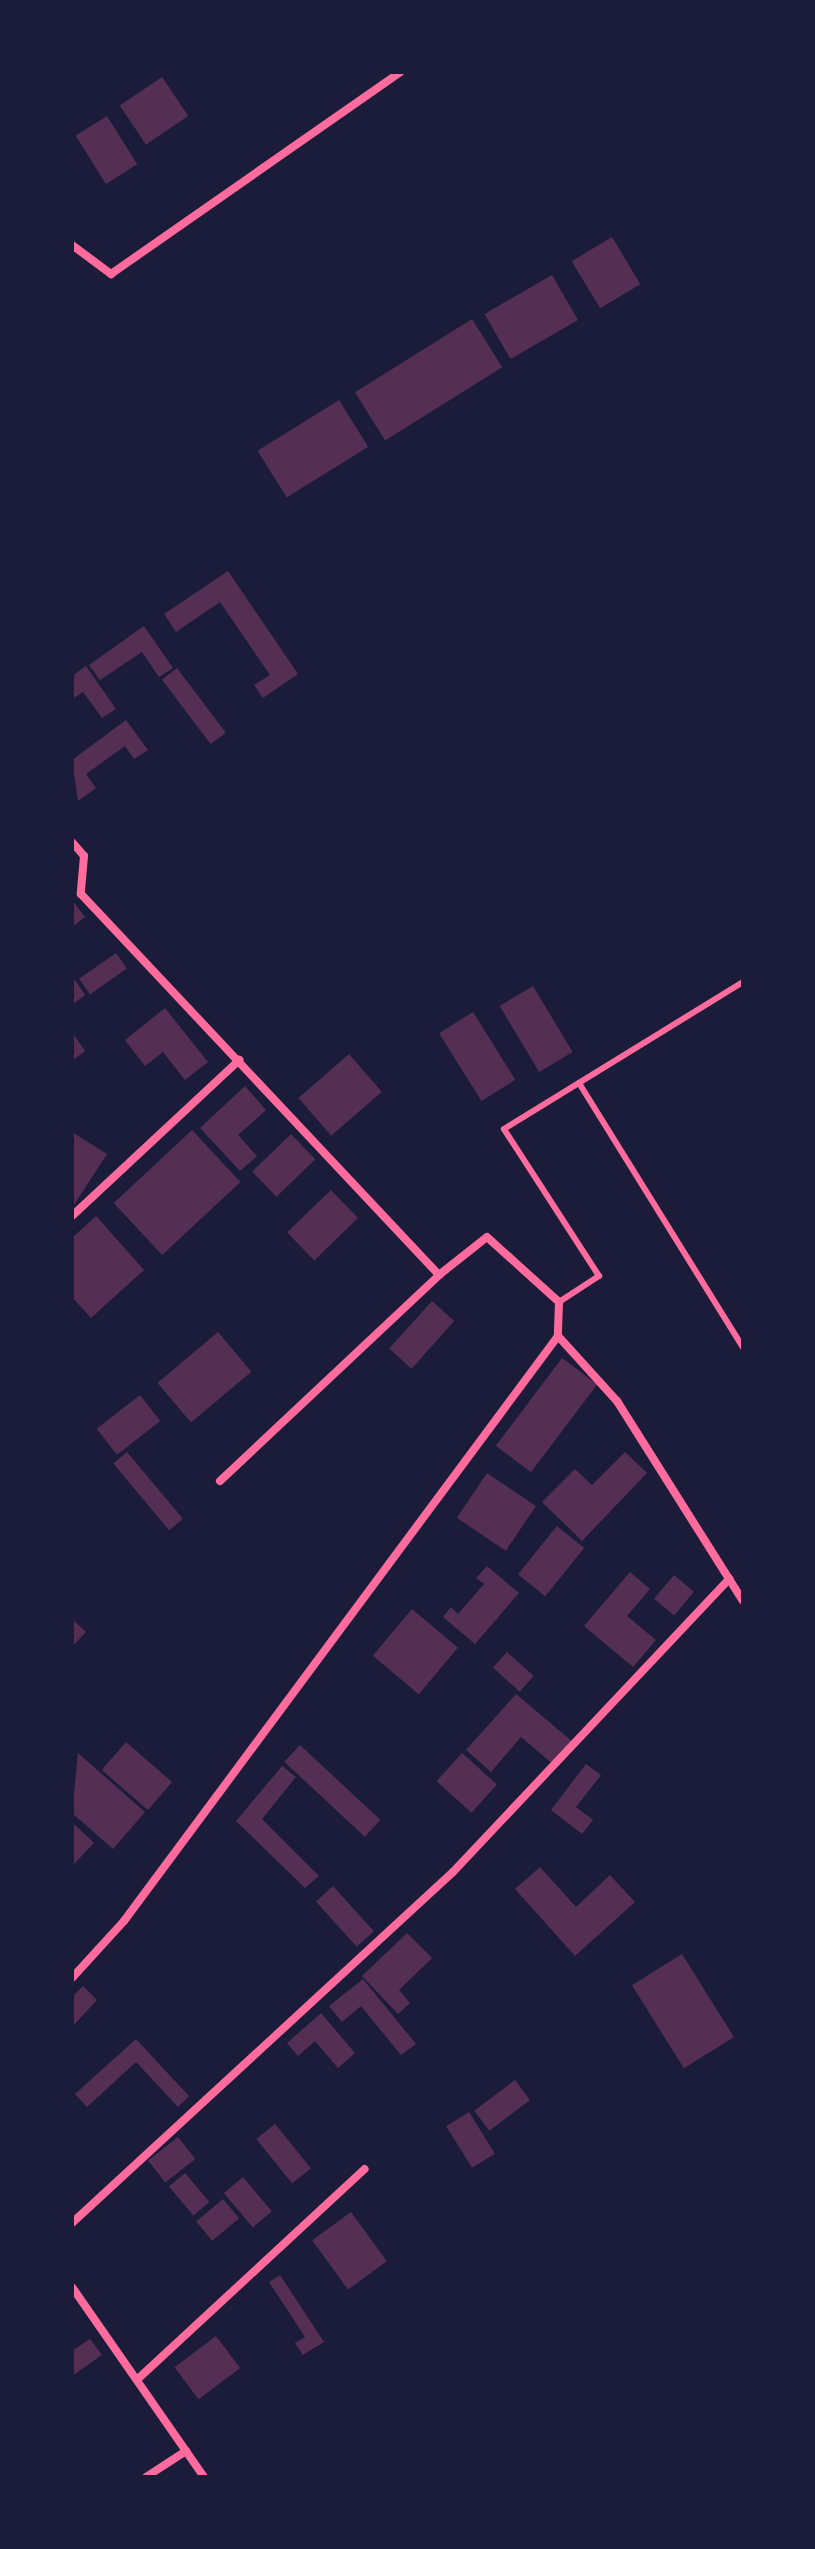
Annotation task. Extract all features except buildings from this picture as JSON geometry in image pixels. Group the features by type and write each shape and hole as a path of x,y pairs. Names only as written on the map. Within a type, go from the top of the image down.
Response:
{"street":[{"path":"72,245 111,274 401,72"},
{"path":"72,842 84,856 81,894 439,1275"},
{"path":"72,1216 239,1060"},
{"path":"72,1978 124,1921 558,1336 559,1302 487,1237 439,1275 220,1481"},
{"path":"558,1336 617,1401 743,1601"},
{"path":"72,2223 453,1872 729,1579"},
{"path":"140,2377 365,2169"},
{"path":"72,2287 140,2377 204,2477"},
{"path":"146,2477 186,2451"}],"lane":[{"path":"559,1302 599,1276 504,1129 743,982"},
{"path":"579,1083 743,1348"}]}
